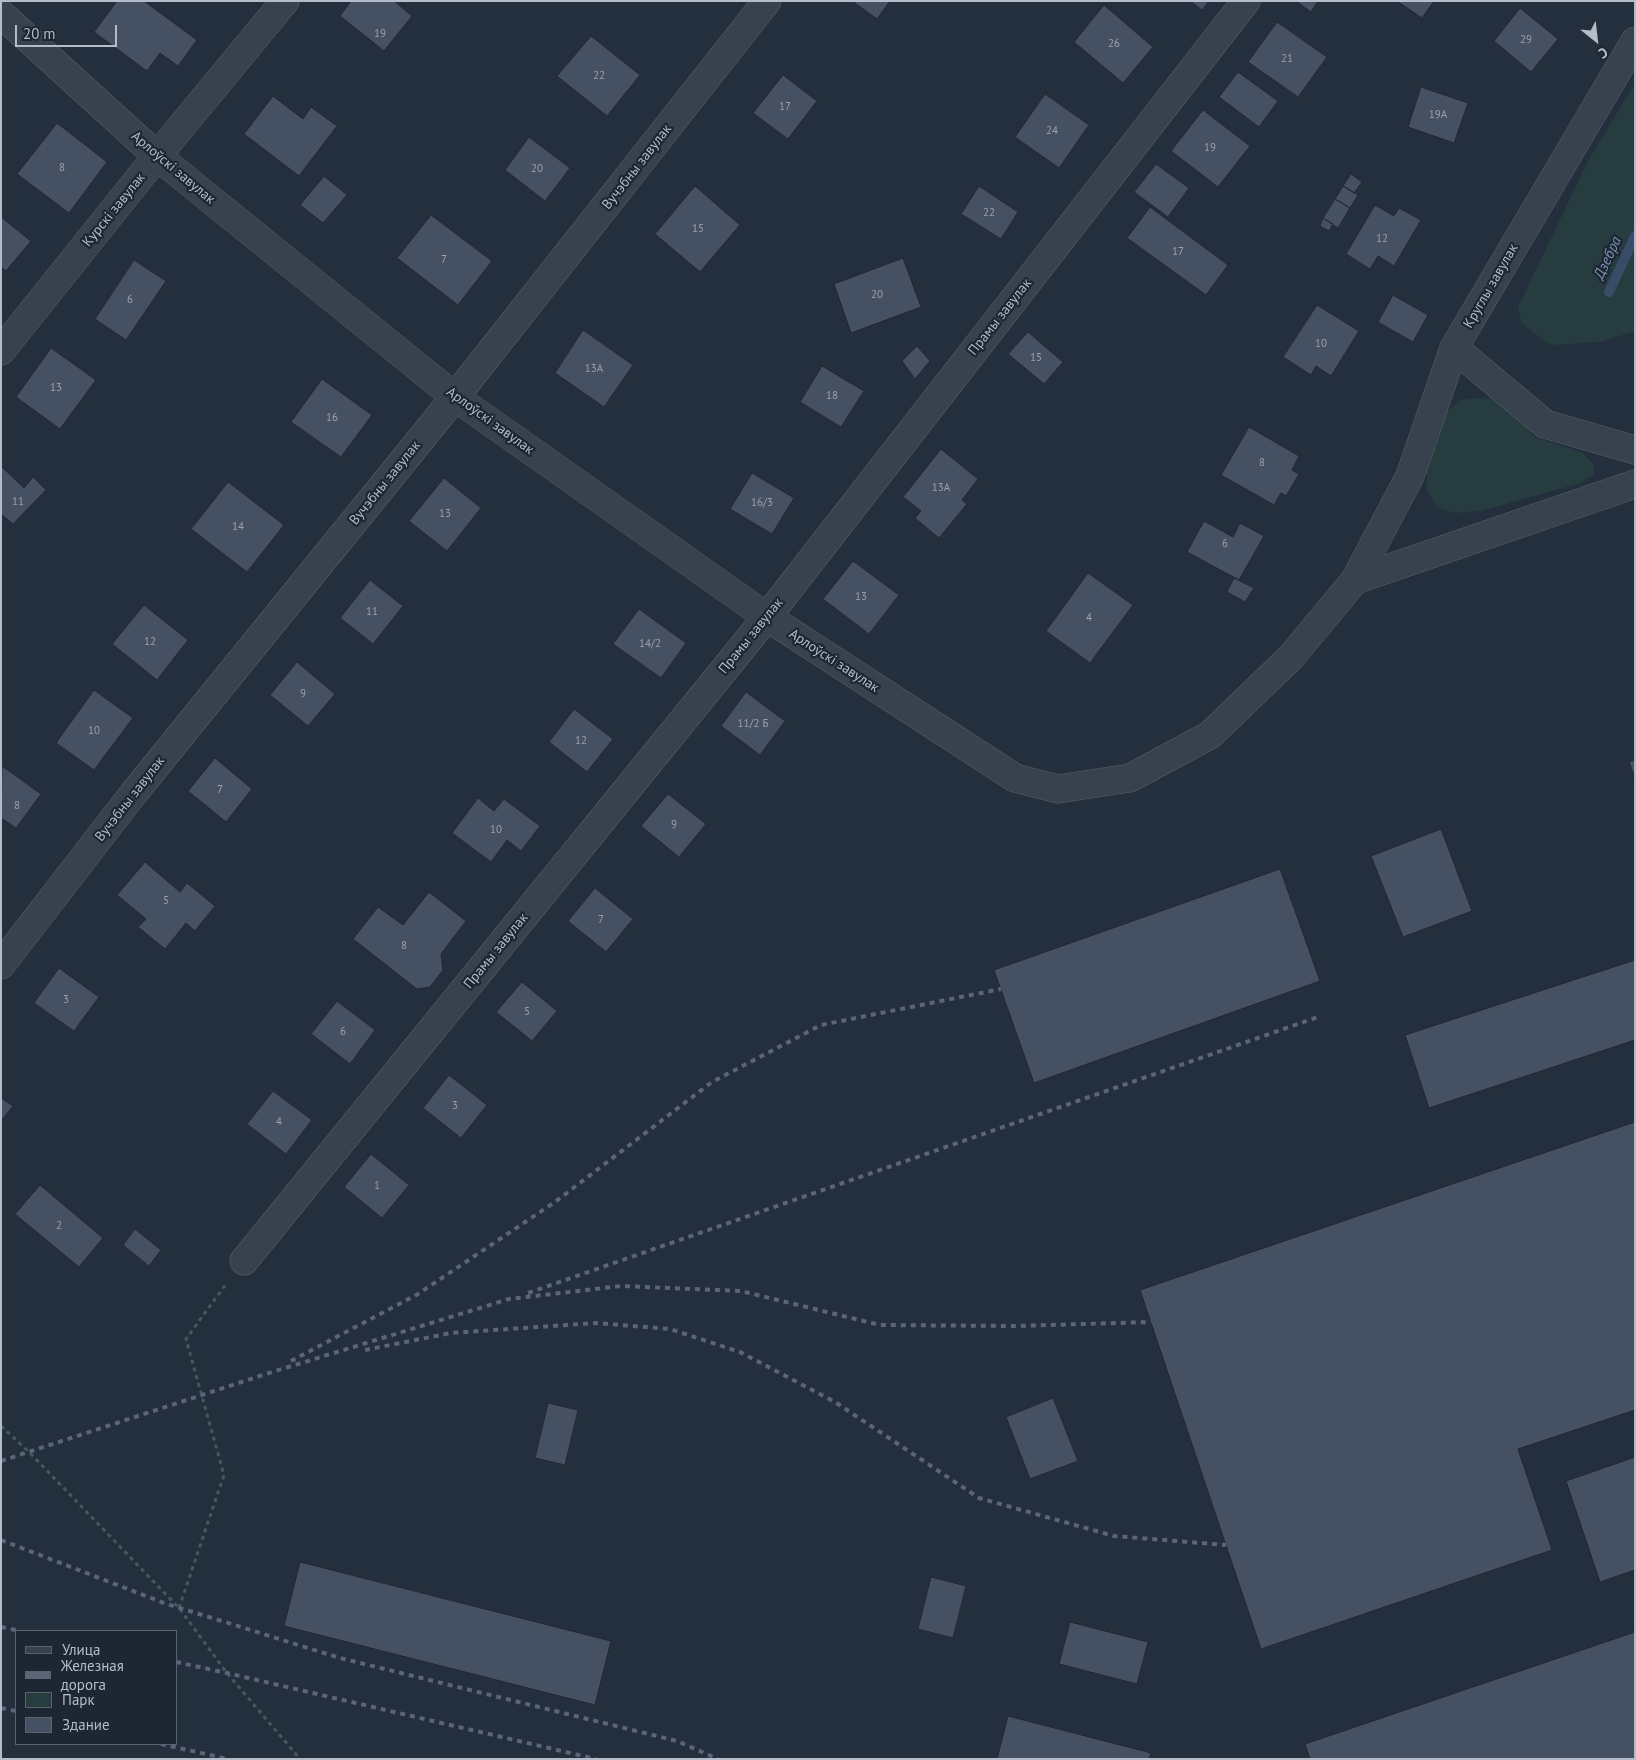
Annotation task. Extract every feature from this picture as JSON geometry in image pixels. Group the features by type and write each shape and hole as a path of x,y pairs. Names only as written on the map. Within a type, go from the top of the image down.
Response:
{"street":[{"name":"Курскі завулак","path":"1,351 157,156 285,1"},
{"name":"Вучэбны завулак","path":"1,965 133,794 455,396 767,1"},
{"name":"Прамы завулак","path":"244,1261 767,618 1246,1"},
{"name":"Арлоўскі завулак","path":"1,14 157,156 455,396 767,618 1015,778 1058,789 1130,778 1210,735 1291,657 1355,580"},
{"name":"Круглы завулак","path":"1355,580 1410,476 1454,348 1635,41"},
{"path":"1454,348 1544,424 1635,450"},
{"path":"1355,580 1635,484"}],"path":[{"path":"179,1608 224,1475 186,1338 244,1261"},
{"path":"1,1426 29,1452 179,1608 227,1672 300,1759"}],"green space":[{"path":"1635,83 1635,331 1600,342 1550,345 1521,323 1518,307 1588,161"},
{"path":"1491,398 1516,415 1535,437 1583,453 1594,465 1594,474 1581,483 1481,511 1454,513 1437,507 1427,491 1427,471 1445,413 1463,399"}],"building":[{"path":"117,1 144,1 197,40 178,66 160,53 147,71 94,32"},
{"path":"351,1 394,1 412,16 384,51 340,16"},
{"path":"852,1 890,1 877,19"},
{"path":"1190,1 1209,1 1202,10"},
{"path":"1296,1 1318,1 1311,12"},
{"path":"1397,1 1434,1 1422,18"},
{"path":"1104,5 1153,47 1123,83 1074,42"},
{"path":"1520,8 1558,39 1531,72 1494,41"},
{"path":"1277,22 1327,57 1298,97 1248,62"},
{"path":"591,36 640,75 607,116 557,76"},
{"path":"1238,72 1278,101 1259,127 1219,97"},
{"path":"783,75 817,101 788,139 753,113"},
{"path":"1421,87 1468,103 1454,143 1408,127"},
{"path":"1045,94 1089,125 1059,168 1015,137"},
{"path":"273,96 303,119 311,107 337,126 299,176 244,134"},
{"path":"1203,110 1250,146 1218,187 1171,151"},
{"path":"57,123 107,162 69,213 17,174"},
{"path":"529,137 570,168 545,201 505,170"},
{"path":"1156,164 1189,188 1168,217 1134,192"},
{"path":"1351,174 1362,182 1354,193 1343,186"},
{"path":"324,176 347,195 323,223 300,205"},
{"path":"695,186 740,225 700,272 655,234"},
{"path":"979,186 1018,212 1001,239 961,214"},
{"path":"1343,186 1358,195 1350,208 1335,199"},
{"path":"1335,199 1350,208 1338,228 1323,218"},
{"path":"1375,205 1394,216 1399,208 1421,220 1394,266 1378,256 1370,269 1346,254"},
{"path":"1150,207 1228,265 1206,295 1127,238"},
{"path":"431,215 492,261 458,305 397,258"},
{"path":"1,217 31,241 6,271 1,267"},
{"path":"1323,218 1333,224 1329,231 1320,226"},
{"path":"903,258 921,307 851,333 834,284"},
{"path":"134,260 166,281 126,340 95,319"},
{"path":"1393,295 1428,315 1413,342 1378,322"},
{"path":"1317,305 1359,331 1331,376 1316,366 1311,375 1283,357"},
{"path":"583,330 633,365 604,407 555,373"},
{"path":"1028,332 1063,362 1044,384 1008,354"},
{"path":"917,346 930,361 915,379 902,361"},
{"path":"51,348 96,380 60,429 16,397"},
{"path":"822,366 864,391 841,427 800,402"},
{"path":"322,379 372,415 341,457 291,422"},
{"path":"1249,427 1299,456 1292,470 1299,474 1286,496 1281,493 1274,505 1221,475"},
{"path":"941,449 978,479 962,500 967,504 939,538 915,518 921,511 903,497"},
{"path":"1,466 24,488 33,477 46,490 13,524 1,514"},
{"path":"752,473 794,498 772,534 730,509"},
{"path":"444,478 481,508 447,551 409,521"},
{"path":"228,482 284,525 247,572 191,529"},
{"path":"1204,521 1233,537 1240,523 1264,536 1239,580 1187,552"},
{"path":"853,561 899,595 869,634 823,599"},
{"path":"1088,573 1133,605 1090,663 1046,631"},
{"path":"1234,578 1254,588 1245,602 1227,592"},
{"path":"370,580 403,606 373,644 340,618"},
{"path":"144,605 188,640 157,680 112,644"},
{"path":"639,609 686,643 661,678 613,644"},
{"path":"297,662 335,694 308,726 270,695"},
{"path":"94,690 133,718 94,770 56,743"},
{"path":"746,692 785,721 760,755 721,726"},
{"path":"574,709 613,739 587,772 549,742"},
{"path":"215,758 252,789 226,822 188,791"},
{"path":"1635,760 1635,778 1629,762"},
{"path":"2,766 41,794 16,828 1,818"},
{"path":"668,794 706,824 679,857 641,826"},
{"path":"478,798 494,811 504,799 540,826 521,851 507,840 491,862 452,833"},
{"path":"1441,829 1472,911 1403,937 1371,856"},
{"path":"145,862 180,892 187,883 215,906 195,931 186,923 165,949 138,927 146,919 117,895"},
{"path":"1280,869 1320,981 1034,1083 994,970"},
{"path":"595,888 633,919 606,952 568,921"},
{"path":"429,892 466,921 441,954 443,970 430,987 417,989 353,939 378,907 403,925"},
{"path":"1635,960 1635,1040 1429,1108 1405,1035"},
{"path":"59,968 99,997 74,1031 34,1003"},
{"path":"522,982 557,1011 532,1041 496,1012"},
{"path":"337,1001 375,1030 350,1064 311,1034"},
{"path":"449,1075 487,1105 461,1138 423,1108"},
{"path":"273,1091 312,1120 286,1154 247,1124"},
{"path":"1,1098 13,1106 1,1121"},
{"path":"1635,1122 1635,1410 1518,1449 1552,1550 1261,1649 1140,1290"},
{"path":"371,1154 409,1185 382,1218 344,1187"},
{"path":"40,1185 103,1238 79,1267 15,1214"},
{"path":"135,1229 161,1250 149,1266 123,1245"},
{"path":"1053,1398 1078,1461 1030,1479 1006,1417"},
{"path":"548,1403 578,1410 565,1465 535,1458"},
{"path":"1635,1457 1635,1570 1600,1582 1566,1481"},
{"path":"300,1562 611,1641 595,1705 284,1626"},
{"path":"931,1577 966,1586 953,1638 918,1629"},
{"path":"1070,1622 1148,1642 1137,1684 1059,1664"},
{"path":"1635,1632 1635,1759 1310,1759 1305,1744"},
{"path":"1008,1716 1151,1753 1149,1759 997,1759"}],"waterway":[{"name":"Дзебра","path":"1609,292 1635,236"}],"railway":[{"path":"291,1361 418,1294 555,1202 712,1082 821,1025 1001,989"},
{"path":"528,1293 1318,1017"},
{"path":"1,1461 269,1373 509,1299 621,1286 741,1291 880,1325 1015,1326 1151,1322"},
{"path":"365,1350 451,1333 596,1323 670,1329 740,1352 835,1402 979,1498 1114,1536 1226,1545"},
{"path":"1,1540 164,1603 340,1658 677,1741 718,1759"},
{"path":"1,1627 16,1630"},
{"path":"178,1662 596,1759"},
{"path":"1,1708 15,1711"},
{"path":"165,1745 228,1759"}]}
